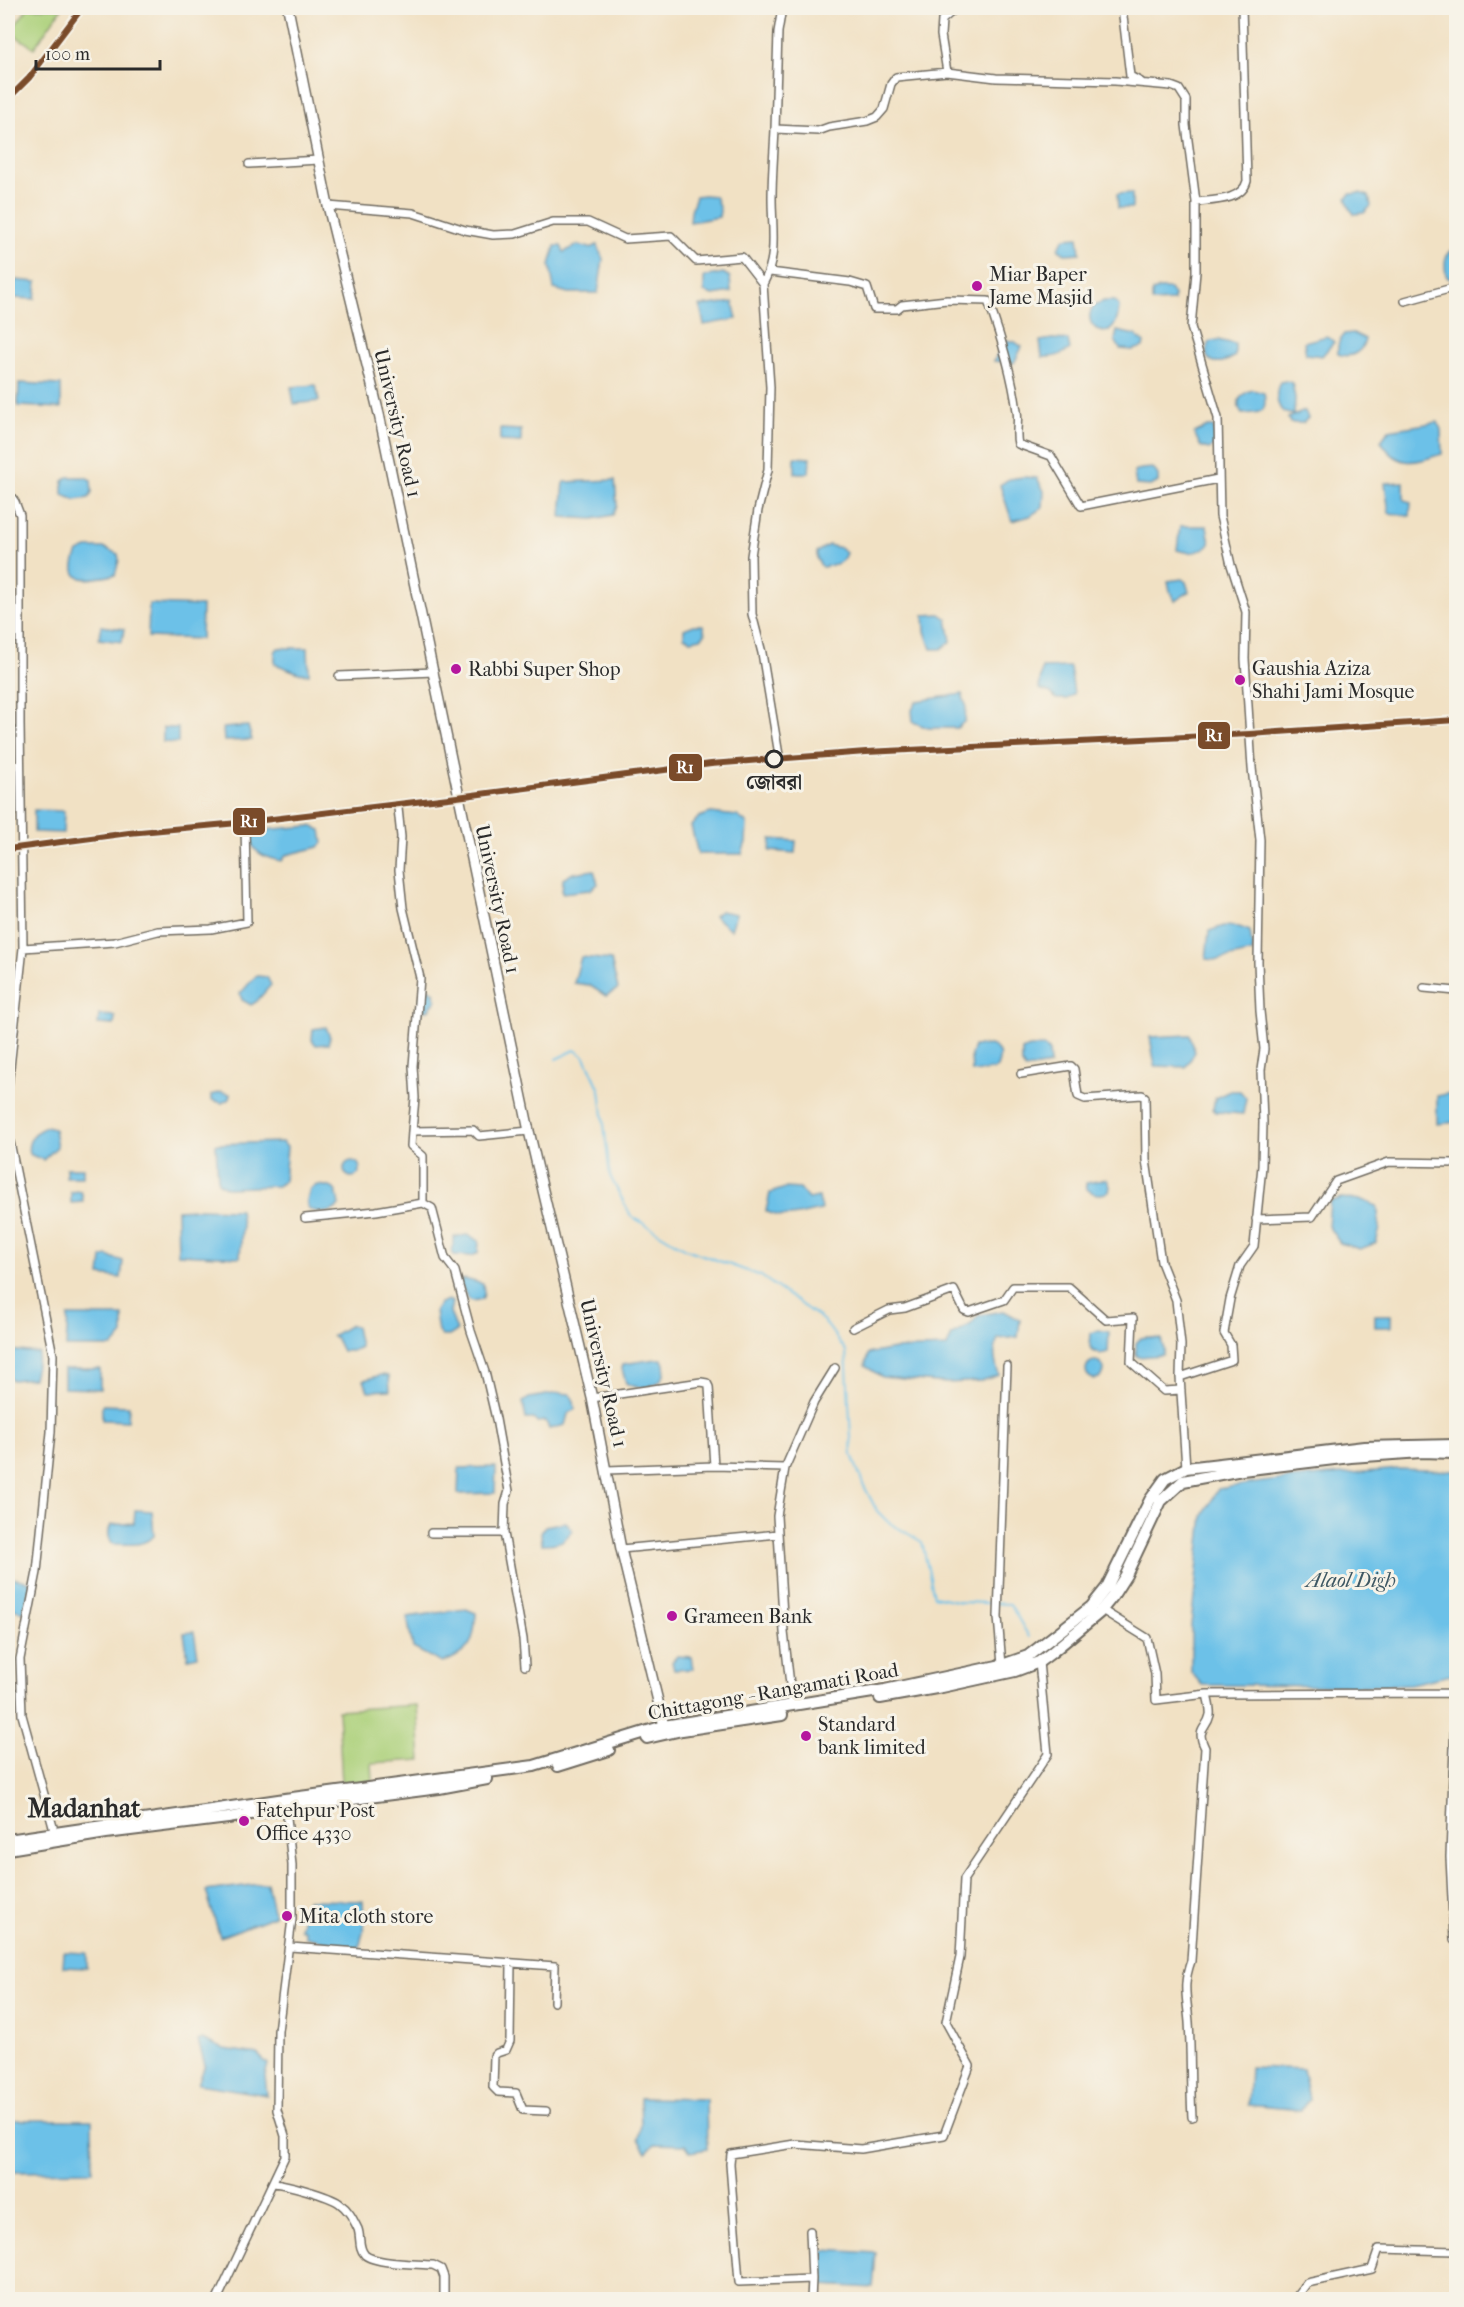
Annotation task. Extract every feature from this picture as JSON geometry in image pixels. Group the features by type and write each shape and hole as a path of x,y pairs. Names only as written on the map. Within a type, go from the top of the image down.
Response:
{"highway":[{"name":"Chittagong - Rangamati Road","path":"8,1840 285,1799 534,1766 664,1726 873,1692 1002,1665 1028,1656 1091,1607 1107,1587 1150,1500 1165,1479 1186,1468 1364,1447 1456,1445"},
{"name":"Chittagong - Rangamati Road","path":"8,1849 439,1788 538,1771 587,1759 630,1743 665,1734 942,1688 1015,1671 1039,1662 1102,1610 1126,1575 1161,1501 1183,1481 1242,1470 1351,1457 1421,1452 1456,1453"}],"main road":[{"name":"University Road 1","path":"288,8 328,206 379,414 434,672 457,797 529,1131 592,1398 621,1549 664,1726"}],"street":[{"path":"763,284 770,272 774,252 772,198 778,32 782,8"},
{"path":"947,72 941,35 942,20 956,8"},
{"path":"1122,8 1130,76 1143,83"},
{"path":"1196,202 1238,195 1246,187 1242,8"},
{"path":"775,129 818,131 867,121 877,117 884,109 891,84 896,77 947,72 996,78 1171,86 1179,89 1186,100 1186,125 1196,202 1196,272 1191,327 1218,418 1220,516 1231,566 1246,612 1245,659 1252,768 1260,840 1258,962 1264,1049 1261,1070 1262,1166 1254,1246 1240,1266 1230,1299 1224,1333 1231,1345 1232,1360 1180,1377"},
{"path":"249,164 319,160"},
{"path":"328,206 413,213 465,230 493,235 515,234 553,222 588,222 625,239 671,236 696,261 742,257 763,284 769,358 769,459 751,556 752,614 762,653 779,755"},
{"path":"770,272 850,282 867,287 874,309 897,309 902,305 947,300 988,301 1000,334 1012,381 1018,414 1018,444 1052,456 1081,506 1218,479"},
{"path":"1405,301 1456,287"},
{"path":"8,492 20,514 23,948 8,1086"},
{"path":"339,676 434,672"},
{"path":"398,808 401,837 399,870 404,908 420,978 413,1066 415,1098 411,1146 423,1156 423,1203"},
{"path":"23,948 115,942 158,931 211,929 247,922 245,825"},
{"path":"1424,988 1456,991"},
{"path":"1021,1074 1071,1066 1074,1070 1078,1096 1085,1099 1142,1095 1144,1097 1146,1160 1161,1262 1176,1300 1186,1468"},
{"path":"412,1131 473,1130 479,1136 529,1131"},
{"path":"8,1132 54,1355 51,1432 37,1572 20,1659 22,1715 55,1834"},
{"path":"1256,1219 1312,1217 1336,1181 1389,1162 1456,1162"},
{"path":"305,1218 376,1211 423,1203 432,1208 445,1258 455,1271 485,1372 503,1450 509,1491 505,1504 504,1533 523,1640 525,1666"},
{"path":"853,1328 889,1310 905,1308 954,1290 964,1311 969,1312 1004,1300 1013,1287 1069,1287 1106,1320 1133,1318 1131,1362 1164,1391 1181,1390"},
{"path":"1002,1665 998,1617 1006,1366"},
{"path":"792,1701 784,1632 777,1516 785,1468 814,1402 836,1368"},
{"path":"592,1398 706,1383 710,1398 714,1466"},
{"path":"607,1470 714,1466 785,1468"},
{"path":"431,1533 504,1533"},
{"path":"621,1549 778,1534"},
{"path":"1102,1610 1147,1638 1155,1674 1156,1700 1208,1694 1456,1693 1450,1857 1454,1940"},
{"path":"812,2278 739,2282 731,2154 795,2144 861,2149 944,2135 970,2066 946,2022 960,1957 964,1879 1048,1754 1039,1662"},
{"path":"1192,2117 1185,1978 1191,1961 1206,1748 1201,1740 1202,1729 1210,1716 1208,1694"},
{"path":"217,2300 285,2156 285,2136 277,2110 277,2087 278,2031 292,1919 292,1864 286,1808"},
{"path":"290,1947 555,1966 554,2002"},
{"path":"511,1964 510,2041 506,2050 494,2056 493,2087 498,2092 516,2093 523,2109 546,2111"},
{"path":"273,2183 283,2184 338,2202 350,2213 359,2232 360,2248 366,2256 376,2260 433,2265 441,2269 444,2277 444,2300"},
{"path":"810,2231 811,2300"},
{"path":"1294,2300 1307,2283 1372,2270 1379,2249 1456,2251"}],"green space":[{"path":"28,8 62,8 34,48 10,32"},
{"path":"417,1705 421,1760 372,1763 373,1782 342,1784 338,1710"}],"water":[{"path":"1132,193 1132,208 1118,208 1117,194"},
{"path":"1360,193 1369,196 1371,206 1364,213 1354,214 1346,198 1350,194"},
{"path":"696,196 715,196 720,210 719,217 690,222"},
{"path":"1078,237 1080,253 1065,254 1058,248 1065,238"},
{"path":"578,245 590,248 597,245 603,259 598,293 568,293 554,289 550,265 555,246 561,246 564,252"},
{"path":"1456,248 1456,280 1448,278 1445,266 1447,256"},
{"path":"723,273 730,277 731,292 713,295 704,292 704,277"},
{"path":"15,280 37,282 35,299 13,298"},
{"path":"1170,289 1174,301 1152,302 1152,291"},
{"path":"1104,301 1115,301 1119,306 1116,322 1110,330 1103,332 1091,323 1090,315 1094,307"},
{"path":"733,302 737,319 704,325 700,306"},
{"path":"1117,331 1135,335 1144,343 1143,347 1133,350 1120,349 1115,340"},
{"path":"1353,333 1365,339 1362,348 1352,355 1338,354 1338,345 1342,336"},
{"path":"1327,336 1334,342 1322,356 1306,354 1304,342"},
{"path":"1006,340 1022,347 1014,363 994,361"},
{"path":"1068,340 1070,349 1057,356 1042,357 1040,341"},
{"path":"1218,340 1235,344 1235,356 1222,362 1211,361 1206,354 1207,348 1211,341"},
{"path":"1280,382 1292,383 1295,398 1294,414 1283,412 1278,403 1278,387"},
{"path":"19,383 61,385 61,408 18,406"},
{"path":"316,385 319,401 294,404 291,387"},
{"path":"1253,390 1264,393 1264,409 1242,414 1239,406 1240,399 1245,393"},
{"path":"1305,411 1308,418 1303,423 1290,423 1288,418"},
{"path":"1438,422 1441,430 1442,454 1423,460 1400,460 1387,450 1381,441 1389,430"},
{"path":"1214,427 1215,445 1209,449 1201,447 1194,433"},
{"path":"500,429 521,430 521,442 500,441"},
{"path":"795,457 810,458 809,473 795,473"},
{"path":"1153,468 1158,475 1158,482 1151,486 1136,485 1134,472"},
{"path":"68,477 85,477 91,480 92,493 89,498 75,500 63,495 63,481"},
{"path":"1037,478 1044,491 1043,507 1030,516 1012,521 1000,485 1009,479"},
{"path":"615,480 617,506 613,515 593,519 561,517 564,482"},
{"path":"1404,482 1404,500 1411,502 1410,516 1389,513 1385,483"},
{"path":"1180,526 1207,526 1210,544 1195,552 1177,550"},
{"path":"828,545 841,548 846,553 840,562 822,567 817,559 817,552"},
{"path":"87,548 105,548 118,554 119,560 115,575 89,579 77,576 74,563 78,552"},
{"path":"1182,579 1186,582 1189,592 1175,601 1168,581"},
{"path":"149,604 202,606 201,639 148,637"},
{"path":"940,614 947,619 951,641 941,649 931,649 925,631 924,615"},
{"path":"694,625 703,625 705,634 701,638 691,640 684,637 684,629"},
{"path":"101,626 124,629 122,642 99,639"},
{"path":"278,648 308,648 309,674 299,673 275,664 275,652"},
{"path":"1070,667 1074,694 1067,699 1056,699 1051,693 1039,689 1042,668"},
{"path":"962,694 966,705 965,721 957,728 928,728 913,722 912,710 917,701"},
{"path":"248,726 252,740 224,741 223,728"},
{"path":"163,728 178,728 178,743 163,742"},
{"path":"34,810 64,811 63,833 34,832"},
{"path":"711,813 737,816 747,823 746,842 742,854 698,854 691,826 699,817"},
{"path":"311,826 321,830 323,843 319,847 286,855 282,861 261,854 251,842 251,836 258,832"},
{"path":"771,839 796,841 795,853 770,851"},
{"path":"594,870 598,884 590,890 562,893 563,879 573,873"},
{"path":"720,911 736,914 731,930 714,916"},
{"path":"1224,926 1239,927 1250,931 1253,952 1217,960 1206,959 1209,931"},
{"path":"581,957 611,960 618,989 606,996 589,985 574,983"},
{"path":"257,976 267,977 271,985 251,1005 242,1000 240,993"},
{"path":"428,988 434,992 436,1001 428,1010 422,1011 421,995"},
{"path":"99,1015 115,1016 114,1025 98,1024"},
{"path":"326,1027 330,1037 328,1044 316,1045 312,1040 313,1029"},
{"path":"1190,1035 1195,1052 1186,1067 1155,1066 1150,1037"},
{"path":"990,1045 999,1053 997,1067 993,1070 972,1072 971,1055 974,1046"},
{"path":"1029,1047 1044,1047 1049,1050 1050,1065 1025,1069 1022,1064 1022,1050"},
{"path":"1230,1091 1240,1091 1246,1098 1243,1114 1216,1112 1213,1109 1215,1098"},
{"path":"221,1092 230,1094 229,1099 222,1103 212,1100 212,1095"},
{"path":"1456,1092 1456,1122 1437,1124 1437,1096"},
{"path":"46,1127 54,1129 57,1147 43,1160 29,1154 28,1149 32,1137"},
{"path":"282,1142 287,1147 284,1181 278,1186 227,1188 218,1182 216,1144"},
{"path":"349,1161 355,1161 360,1169 358,1175 349,1177 344,1172 344,1166"},
{"path":"66,1168 83,1168 83,1177 66,1177"},
{"path":"1107,1179 1110,1186 1109,1192 1097,1194 1087,1189 1086,1183"},
{"path":"317,1185 334,1189 339,1206 332,1211 324,1212 308,1209 310,1189"},
{"path":"785,1188 800,1189 808,1199 819,1197 821,1210 786,1216 766,1211 770,1193"},
{"path":"80,1191 83,1202 71,1203 71,1192"},
{"path":"1341,1198 1362,1200 1377,1206 1380,1228 1376,1243 1360,1249 1340,1243 1328,1226 1330,1202"},
{"path":"177,1210 240,1210 242,1226 240,1257 178,1254"},
{"path":"468,1235 479,1241 478,1253 472,1256 454,1255 452,1252 454,1237"},
{"path":"107,1256 123,1261 121,1278 100,1275 102,1258"},
{"path":"465,1279 483,1284 482,1299 473,1301 468,1299 459,1281"},
{"path":"448,1300 452,1302 450,1312 457,1331 449,1336 442,1336 438,1332 435,1311 440,1303"},
{"path":"1004,1311 1020,1320 1018,1337 998,1339 996,1344 995,1357 999,1375 981,1381 947,1383 882,1377 865,1366 868,1354 895,1349 947,1347 952,1335 970,1325 979,1315"},
{"path":"1375,1315 1391,1315 1391,1327 1375,1327"},
{"path":"68,1316 123,1316 123,1334 112,1347 66,1347"},
{"path":"350,1325 356,1327 360,1347 352,1351 342,1351 332,1336"},
{"path":"1099,1330 1109,1332 1108,1352 1101,1354 1090,1347 1091,1333"},
{"path":"1141,1338 1161,1339 1164,1350 1162,1355 1138,1357 1136,1343"},
{"path":"8,1350 39,1353 33,1378 12,1380 8,1376"},
{"path":"662,1359 665,1367 664,1374 655,1384 640,1387 626,1383 623,1364"},
{"path":"1095,1361 1101,1364 1104,1370 1101,1376 1095,1379 1089,1376 1086,1370 1089,1364"},
{"path":"64,1369 100,1369 100,1389 64,1388"},
{"path":"381,1375 389,1376 390,1390 368,1391 364,1380"},
{"path":"559,1393 570,1394 574,1401 575,1409 568,1414 565,1425 549,1429 546,1421 537,1422 534,1419 526,1419 523,1402 529,1398"},
{"path":"102,1405 129,1406 128,1421 102,1420"},
{"path":"496,1467 495,1493 458,1494 459,1468"},
{"name":"Alaol Digh","path":"1397,1469 1456,1471 1456,1674 1410,1684 1370,1686 1202,1685 1191,1672 1191,1625 1203,1516 1218,1489 1285,1479"},
{"path":"135,1510 152,1511 154,1536 140,1543 113,1544 109,1535 111,1525 134,1523"},
{"path":"566,1522 572,1530 566,1538 556,1543 542,1544 541,1532 545,1526"},
{"path":"8,1577 31,1582 24,1612 8,1608"},
{"path":"466,1609 476,1613 474,1632 469,1645 459,1655 442,1663 413,1648 407,1617"},
{"path":"194,1632 198,1656 188,1658 184,1633"},
{"path":"677,1656 691,1657 693,1669 674,1670 672,1662"},
{"path":"267,1883 274,1916 220,1937 206,1891"},
{"path":"307,1900 363,1901 364,1927 359,1949 305,1937 305,1931 300,1929"},
{"path":"64,1952 87,1953 87,1968 63,1967"},
{"path":"202,2039 224,2049 257,2054 268,2064 265,2076 267,2095 198,2084 205,2065 198,2041"},
{"path":"1250,2067 1303,2069 1309,2099 1301,2110 1248,2105"},
{"path":"640,2098 706,2099 707,2149 690,2152 685,2145 655,2144 646,2152 638,2139 641,2125"},
{"path":"12,2120 92,2120 93,2171 12,2172"},
{"path":"823,2250 876,2253 873,2288 820,2285"}],"waterway":[{"path":"556,1059 575,1050 585,1057 600,1090 610,1176 631,1216 686,1249 761,1276 824,1321 846,1351 852,1455 877,1511 888,1522 922,1542 934,1596 961,1602 1010,1604 1029,1637"}],"transit line":[{"name":"R1","path":"8,99 29,78 82,8"},
{"name":"R1","path":"8,849 129,833 238,823 457,797 711,764 866,752 1250,734 1456,720"}],"place":[{"name":"Miar Baper Jame Masjid","path":"977,286"},
{"name":"Rabbi Super Shop","path":"456,669"},
{"name":"Gaushia Aziza Shahi Jami Mosque","path":"1240,680"},
{"name":"জোবরা","path":"774,759"},
{"name":"Grameen Bank","path":"672,1616"},
{"name":"Standard bank limited","path":"806,1736"},
{"name":"Fatehpur Post Office 4330","path":"244,1821"},
{"name":"Mita cloth store","path":"287,1916"}],"district":[{"name":"Madanhat","path":"84,1808"}]}
